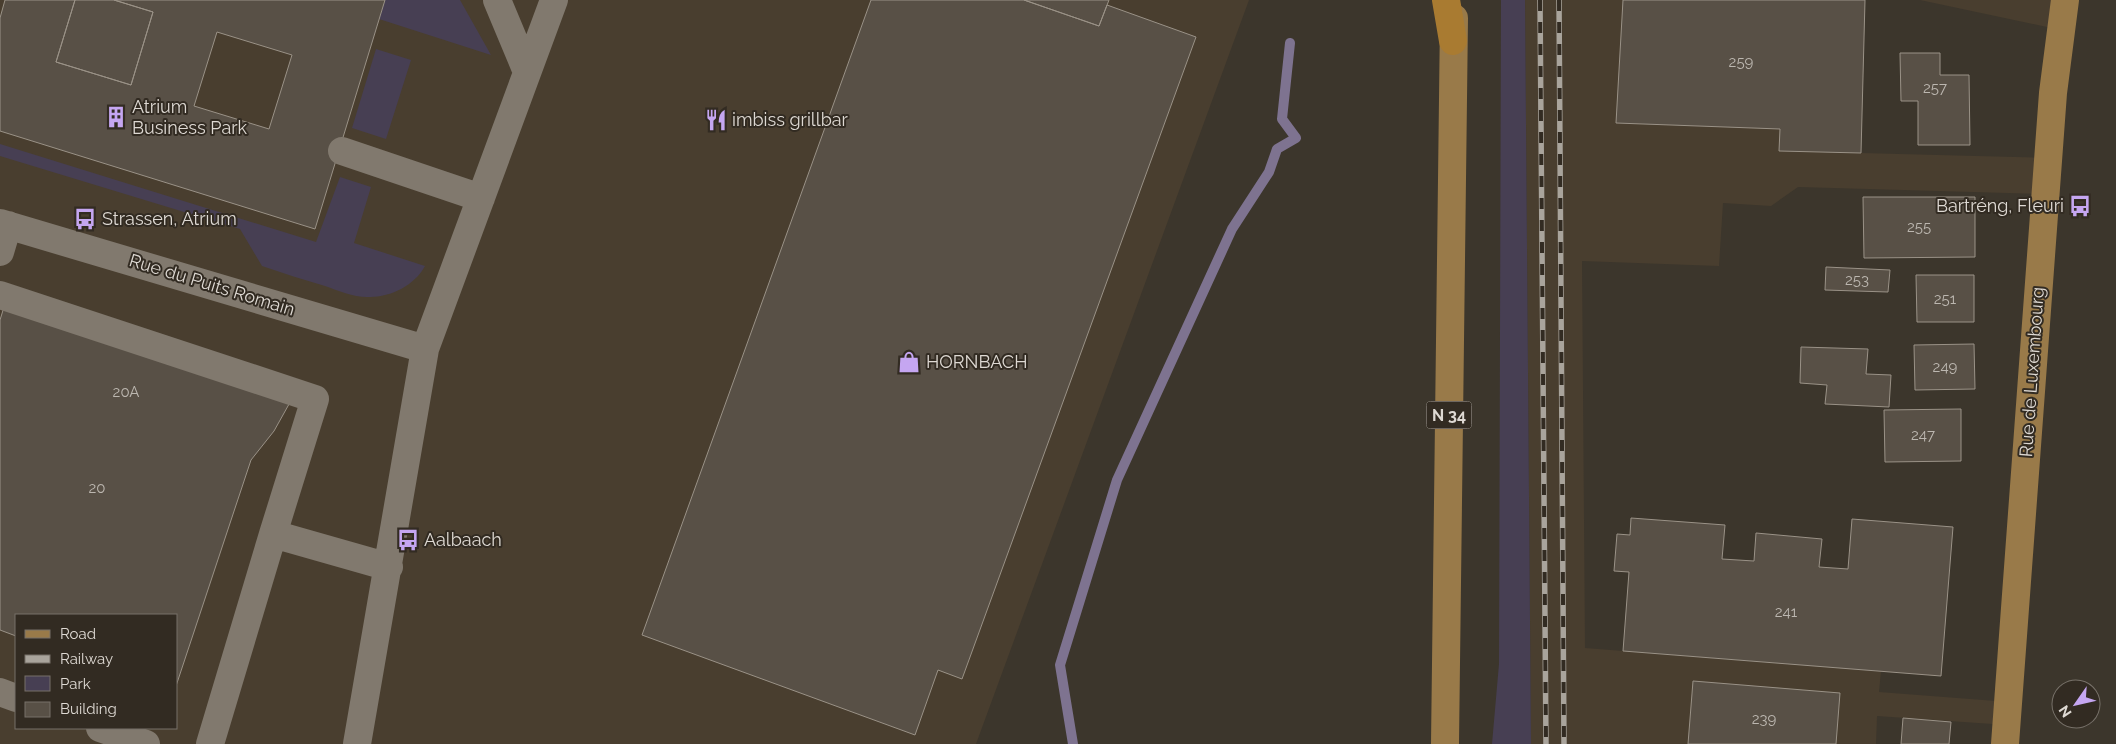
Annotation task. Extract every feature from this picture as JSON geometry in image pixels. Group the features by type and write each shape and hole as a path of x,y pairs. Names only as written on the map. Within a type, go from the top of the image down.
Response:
{"highway":[{"path":"1446,0 1453,41"}],"main road":[{"name":"N 34","path":"1445,744 1454,0"},
{"name":"Rue de Luxembourg","path":"2006,744 2053,93 2065,0"}],"street":[{"path":"496,0 527,72"},
{"path":"357,744 389,567 425,348 554,0"},
{"path":"342,151 481,198"},
{"path":"0,252 4,224"},
{"name":"Rue du Puits Romain","path":"4,224 425,348"},
{"path":"0,295 315,399 210,744"},
{"path":"273,534 389,567"},
{"path":"0,692 15,698"},
{"path":"103,729 146,744"}],"shaded area":[{"path":"0,0 1249,0 976,744 0,744"},
{"path":"1525,0 1865,0 1861,153 2049,158 2046,194 1798,187 1771,206 1723,203 1719,266 1582,261 1585,648 1881,671 1879,692 2009,702 2007,725 1877,716 1876,744 1531,744"},
{"path":"1920,0 2065,0 2061,30"}],"green space":[{"path":"385,0 460,0 491,55 379,19"},
{"path":"1501,0 1525,0 1531,744 1492,744 1499,664"},
{"path":"376,49 411,60 386,139 352,128"},
{"path":"0,144 316,242 340,177 371,187 354,243 425,266 421,273 409,284 386,295 370,297 347,294 262,266 240,229 0,156"}],"building":[{"name":"Atrium Business Park","path":"5,0 75,0 56,62 131,85 153,12 114,0 385,0 315,229 0,131 0,18","holes":["217,32 292,55 269,129 194,106"]},
{"path":"75,0 114,0 153,12 131,85 56,62"},
{"name":"HORNBACH","path":"871,0 1024,0 1099,26 1107,5 1196,37 962,679 938,670 915,735 642,635"},
{"path":"1024,0 1109,0 1099,26"},
{"path":"1623,0 1865,0 1861,153 1779,151 1780,129 1616,123"},
{"path":"1900,53 1940,53 1940,75 1969,75 1970,145 1918,145 1918,101 1901,101"},
{"path":"1863,197 1975,197 1975,257 1864,258"},
{"path":"1826,267 1890,270 1888,292 1825,290"},
{"path":"1916,275 1974,275 1974,322 1917,322"},
{"path":"4,307 293,397 274,431 251,460 178,680 178,614 15,614 15,636 0,630 0,320"},
{"path":"1974,344 1975,389 1915,390 1914,345"},
{"path":"1801,347 1868,349 1866,374 1891,375 1889,407 1825,404 1827,385 1800,383"},
{"path":"1961,409 1961,461 1885,462 1884,410"},
{"path":"1631,518 1725,525 1722,559 1754,561 1756,533 1822,539 1819,567 1848,569 1852,519 1953,527 1941,676 1623,651 1629,572 1614,571 1617,534 1630,535"},
{"path":"1693,681 1840,693 1836,744 1688,744"},
{"path":"1903,718 1951,722 1949,744 1901,744"}],"waterway":[{"path":"1073,744 1060,665 1117,480 1232,229 1269,172 1277,149 1296,138 1282,119 1290,43"}],"railway":[{"path":"1540,0 1546,744"},
{"path":"1559,0 1564,744"}],"place":[{"name":"Atrium Business Park","path":"116,117"},
{"name":"imbiss grillbar","path":"716,120"},
{"name":"Bartréng, Fleuri","path":"2080,206"},
{"name":"Strassen, Atrium","path":"85,219"},
{"name":"HORNBACH","path":"909,362"},
{"name":"Aalbaach","path":"408,540"}]}
